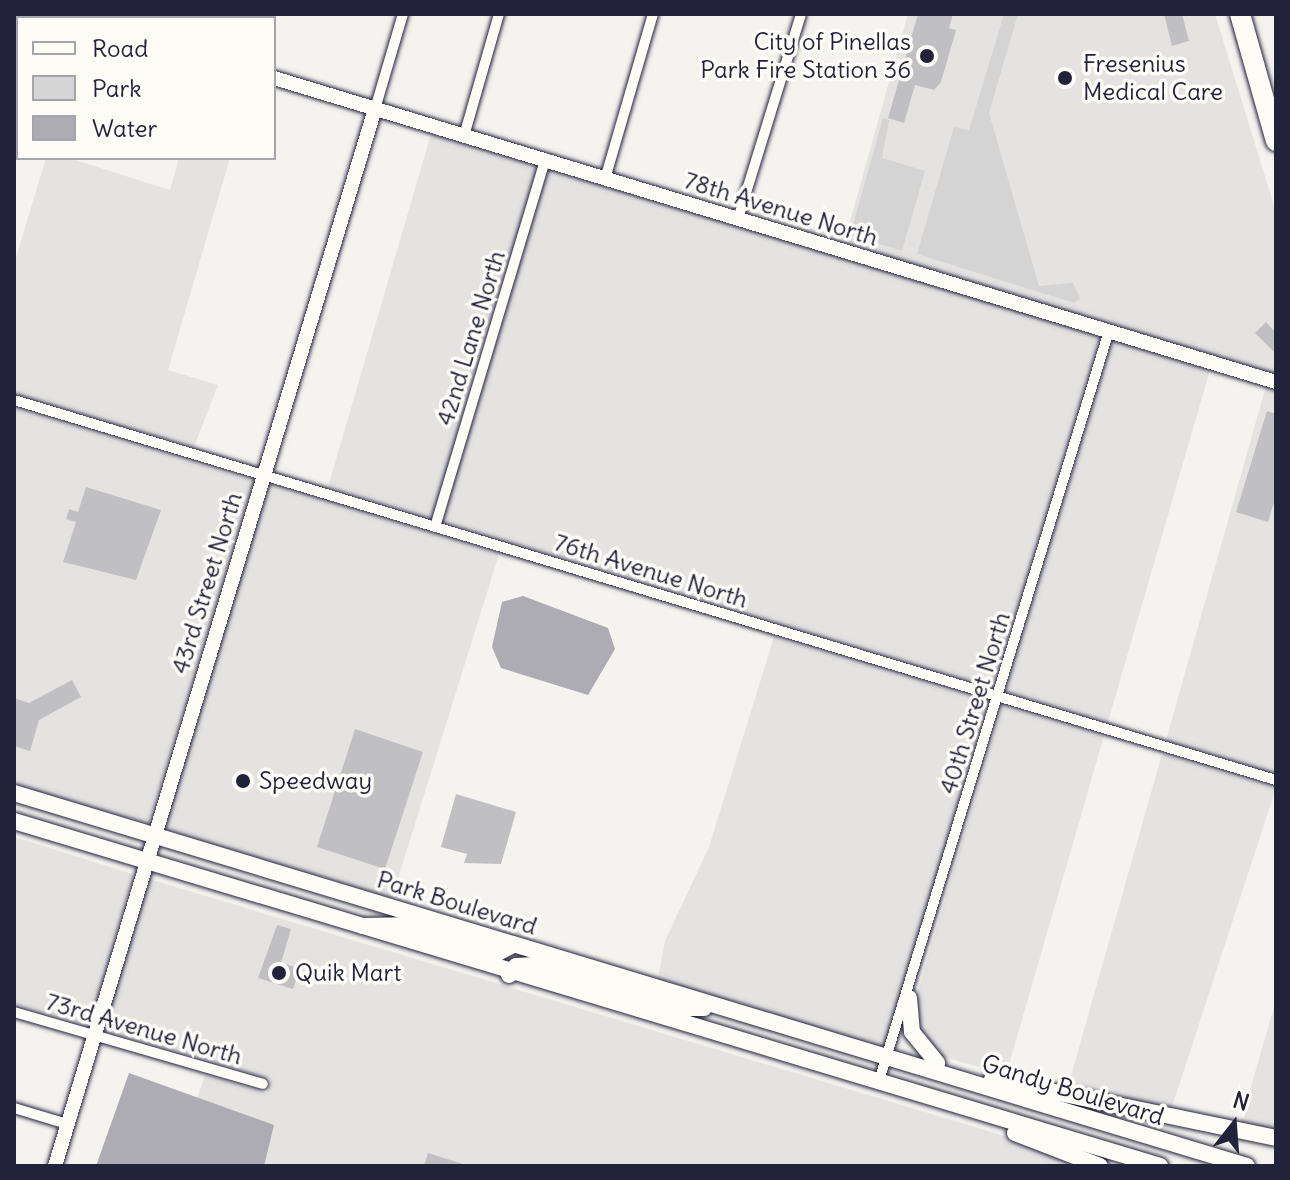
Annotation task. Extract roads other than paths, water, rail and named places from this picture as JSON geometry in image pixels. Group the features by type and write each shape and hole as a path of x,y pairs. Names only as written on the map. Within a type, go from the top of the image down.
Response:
{"highway":[{"path":"1240,14 1276,141"}],"main road":[{"name":"Park Boulevard","path":"14,793 886,1057"},
{"path":"14,821 144,860 345,927 878,1084"},
{"path":"345,927 402,925 498,953 513,945"},
{"path":"509,975 516,966 538,965 683,1008 722,1008"},
{"path":"909,998 912,1032 937,1063"},
{"path":"886,1057 937,1063 1134,1114 1276,1138"},
{"name":"Gandy Boulevard","path":"886,1057 1247,1166"},
{"name":"Gandy Boulevard","path":"878,1084 1160,1166"},
{"path":"935,1101 1100,1166"}],"street":[{"name":"43rd Street North","path":"55,1166 151,834 264,475 403,14"},
{"path":"464,136 499,14"},
{"path":"605,179 653,14"},
{"path":"738,219 801,14"},
{"name":"78th Avenue North","path":"276,79 1276,382"},
{"name":"42nd Lane North","path":"435,527 545,160"},
{"name":"40th Street North","path":"878,1084 909,998 1109,331"},
{"name":"76th Avenue North","path":"14,400 1276,780"},
{"name":"73rd Avenue North","path":"14,1012 263,1084"},
{"path":"14,1108 67,1124"}],"water":[{"path":"523,596 608,628 615,649 588,695 501,668 492,647 502,602"},
{"path":"129,1073 274,1125 264,1166 96,1166"}],"place":[{"name":"City of Pinellas Park Fire Station 36","path":"927,56"},
{"name":"Fresenius Medical Care","path":"1065,78"},
{"name":"Speedway","path":"243,781"},
{"name":"Quik Mart","path":"279,973"}]}
